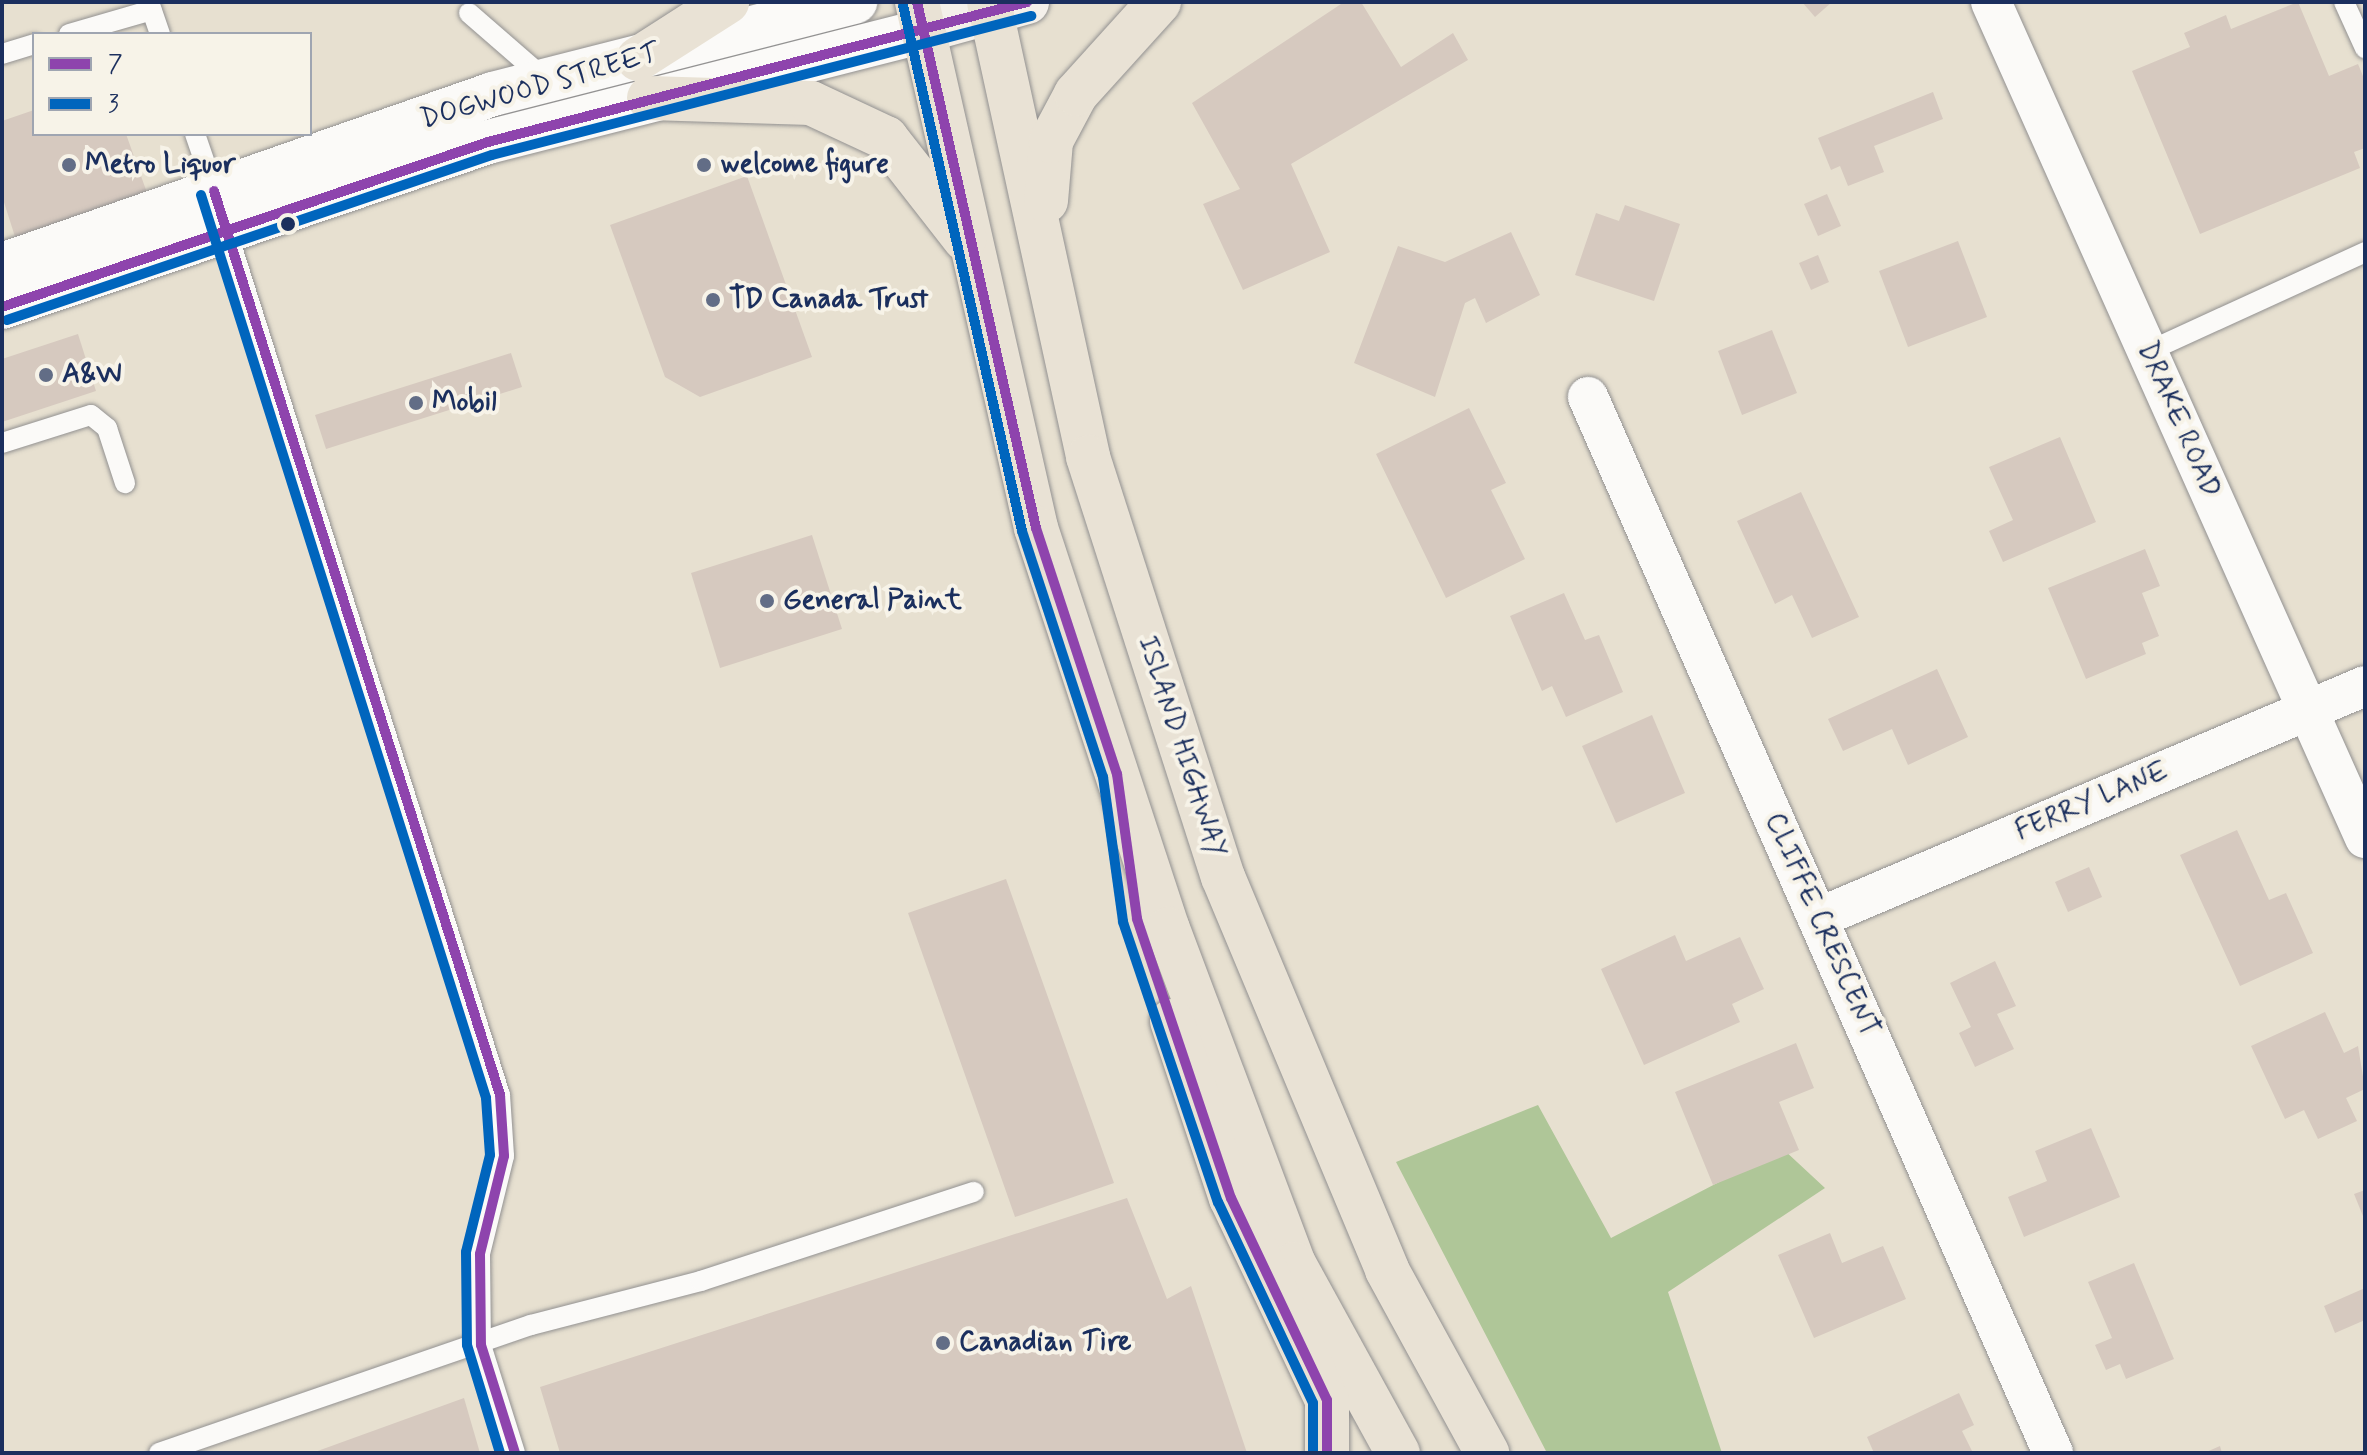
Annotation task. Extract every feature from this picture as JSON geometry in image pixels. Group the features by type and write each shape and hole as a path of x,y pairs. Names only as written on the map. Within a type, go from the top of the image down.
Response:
{"main road":[{"path":"643,79 727,2"},
{"path":"1042,247 1051,141 1076,94 1159,2"},
{"name":"ISLAND HIGHWAY","path":"1002,5 1042,247 1088,457 1223,877 1387,1270 1487,1453"},
{"name":"DOGWOOD STREET","path":"920,17 1002,5"},
{"path":"920,17 1036,528 1117,774 1294,1264 1398,1453"},
{"path":"643,79 811,103 886,138 973,250"},
{"path":"1117,774 1137,919 1231,1198 1327,1400 1327,1453"}],"street":[{"name":"DOGWOOD STREET","path":"2,265 488,142 643,79 855,2"},
{"name":"DRAKE ROAD","path":"1991,2 2365,838"},
{"name":"DOGWOOD STREET","path":"2,307 493,94 549,83 643,79 920,17"},
{"name":"CLIFFE CRESCENT","path":"1588,397 2053,1453"},
{"name":"FERRY LANE","path":"1818,918 2365,686"}],"lane":[{"path":"2344,2 2365,48"},
{"path":"75,32 150,6 159,32"},
{"path":"469,13 549,83"},
{"path":"2,54 32,45"},
{"path":"196,136 500,1095 504,1156 480,1254 481,1345 515,1453"},
{"path":"2147,352 2365,252"},
{"path":"2,443 91,415 107,428 125,483"},
{"path":"159,1453 481,1345 974,1192"}],"green space":[{"path":"1538,1105 1611,1238 1783,1149 1825,1188 1668,1292 1722,1453 1547,1453 1396,1162"}],"building":[{"path":"1344,2 1361,2 1401,67 1453,33 1468,60 1291,164 1330,252 1243,290 1203,204 1240,189 1192,103"},
{"path":"1802,2 1832,2 1815,17"},
{"path":"2298,2 2329,76 2358,64 2365,81 2365,148 2354,152 2360,168 2200,234 2132,71 2190,47 2184,33 2226,15 2231,29"},
{"path":"1933,92 1943,119 1874,146 1884,172 1848,186 1840,166 1831,170 1818,138"},
{"name":"Metro Liquor","path":"32,111 32,136 127,136 151,204 18,246 2,196 2,121"},
{"path":"747,176 812,357 700,397 665,377 610,225"},
{"path":"1827,194 1841,226 1818,236 1804,204"},
{"path":"1625,205 1680,224 1654,301 1575,275 1596,213 1619,221"},
{"path":"1511,232 1540,295 1486,323 1475,298 1465,303 1435,397 1354,363 1398,246 1445,262"},
{"path":"1958,241 1987,317 1908,347 1879,271"},
{"path":"1818,255 1829,282 1811,290 1799,263"},
{"path":"1772,330 1797,393 1742,415 1718,351"},
{"name":"A&W","path":"78,334 96,391 2,422 2,359"},
{"path":"511,353 522,387 326,449 315,415"},
{"path":"1469,408 1506,483 1491,490 1525,559 1446,598 1376,454"},
{"path":"2060,437 2096,522 2003,562 1989,531 2013,520 1989,467"},
{"path":"1801,492 1859,617 1812,638 1792,595 1775,604 1737,521"},
{"name":"General Paint","path":"812,535 842,629 720,668 691,573"},
{"path":"2145,549 2160,586 2142,593 2159,636 2142,643 2146,654 2086,679 2048,588"},
{"path":"1564,593 1585,640 1599,635 1623,692 1566,717 1552,686 1542,691 1510,616"},
{"path":"1937,669 1968,737 1908,765 1892,729 1843,751 1828,719"},
{"path":"1652,715 1685,793 1616,823 1582,746"},
{"path":"2237,830 2269,900 2286,893 2313,953 2240,986 2180,855"},
{"path":"2089,867 2102,897 2068,912 2055,882"},
{"path":"1006,879 1114,1183 1015,1217 908,913"},
{"path":"1675,935 1686,961 1740,937 1764,989 1732,1004 1740,1022 1644,1065 1601,969"},
{"path":"1995,961 2016,1006 1997,1014 2014,1049 1975,1067 1959,1033 1971,1027 1950,983"},
{"path":"2325,1012 2344,1053 2358,1046 2365,1089 2346,1098 2357,1121 2318,1139 2304,1110 2285,1119 2251,1046"},
{"path":"1796,1043 1814,1088 1779,1102 1799,1150 1713,1185 1675,1092"},
{"path":"2091,1128 2120,1197 2024,1237 2008,1197 2047,1181 2035,1151"},
{"path":"2365,1190 2365,1221 2354,1194"},
{"name":"Canadian Tire","path":"1127,1198 1167,1299 1191,1286 1247,1453 560,1453 540,1387"},
{"path":"1830,1233 1842,1263 1883,1246 1906,1299 1814,1338 1778,1255"},
{"path":"2134,1263 2174,1359 2126,1379 2120,1364 2106,1370 2095,1345 2112,1338 2088,1282"},
{"path":"2365,1288 2365,1320 2335,1333 2324,1306"},
{"path":"1959,1393 1974,1425 1962,1431 1973,1453 1874,1453 1867,1437"},
{"path":"464,1398 480,1453 312,1453"},
{"path":"2220,1446 2222,1453 2204,1453"}],"transit line":[{"name":"7","path":"917,2 1036,528 1117,774 1137,919 1231,1198 1327,1400 1327,1453"},
{"name":"7","path":"2,307 488,142 1027,2"},
{"name":"3","path":"903,5 1022,531 1103,777 1123,922 1218,1202 1313,1403 1313,1453"},
{"name":"3","path":"7,320 492,155 1031,16"},
{"name":"7","path":"214,191 500,1095 504,1156 480,1254 481,1345 515,1453"},
{"name":"3","path":"201,195 486,1098 490,1155 466,1252 467,1345 500,1453"}],"place":[{"name":"Metro Liquor","path":"69,165"},
{"name":"welcome figure","path":"704,165"},
{"name":"TD Canada Trust","path":"713,300"},
{"name":"A&W","path":"46,375"},
{"name":"Mobil","path":"416,403"},
{"name":"General Paint","path":"767,601"},
{"name":"Canadian Tire","path":"943,1343"}]}
